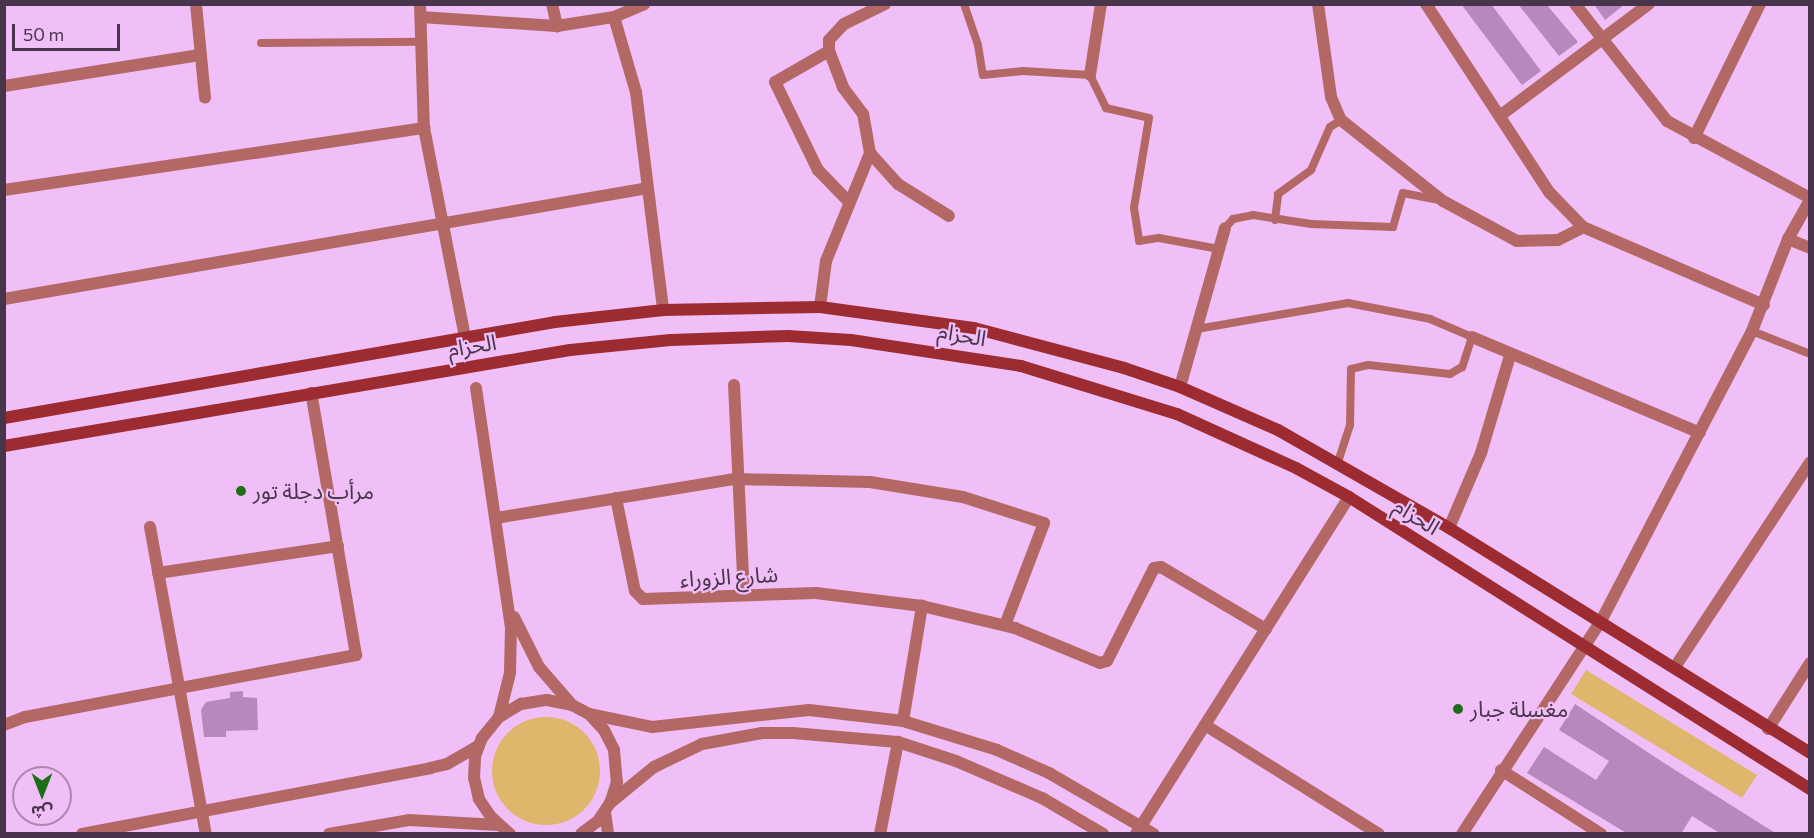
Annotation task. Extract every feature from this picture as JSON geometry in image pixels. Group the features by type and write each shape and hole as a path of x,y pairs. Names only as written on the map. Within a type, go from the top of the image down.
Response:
{"main road":[{"path":"4,418 465,337 663,310 820,307 974,328 1070,350 1180,387 1338,461 1675,667 1768,729 1809,753"},
{"name":"الحزام","path":"4,446 570,350 632,343 788,336 881,343 1021,366 1117,393 1226,435 1349,498 1809,789"}],"street":[{"path":"196,4 205,98"},
{"path":"552,4 557,26"},
{"path":"465,337 424,128 421,11 557,26 614,17 644,4"},
{"path":"885,4 835,31 829,51 843,87 863,114 870,153 898,184 949,216"},
{"path":"1090,75 1101,4"},
{"path":"1318,4 1331,98 1341,120 1443,201 1517,241 1531,244 1573,235 1582,227"},
{"path":"1426,4 1501,115 1549,192 1582,227 1764,305"},
{"path":"1462,834 1501,770 1600,621 1664,494 1700,433 1752,331 1788,240 1809,199 1694,138 1653,107 1601,42 1575,4"},
{"path":"1501,115 1649,4"},
{"path":"1694,138 1760,4"},
{"path":"614,17 636,92 663,310"},
{"path":"829,51 775,82 818,170 848,201"},
{"path":"4,86 200,55"},
{"path":"4,190 424,128"},
{"path":"820,307 826,261 848,201 870,153"},
{"path":"4,299 648,188"},
{"path":"1180,387 1225,228"},
{"path":"1788,240 1809,248"},
{"path":"1472,337 1510,356 1700,433"},
{"path":"1449,528 1480,453 1510,356"},
{"path":"734,385 735,479 744,595"},
{"path":"476,388 509,602 510,674 499,717"},
{"path":"4,725 25,717 356,655 311,393"},
{"path":"1675,667 1809,462"},
{"path":"496,518 735,479 839,480 928,490 963,497 1044,523 1005,625"},
{"name":"شارع الزوراء","path":"616,498 635,591 643,599 816,593 922,606 1005,625 1093,663 1107,661 1154,568 1161,567 1266,628"},
{"path":"1139,829 1349,498"},
{"path":"150,527 206,834"},
{"path":"158,573 338,546"},
{"path":"509,602 517,627 539,667 572,705"},
{"path":"903,721 922,606"},
{"path":"1768,729 1809,663"},
{"path":"82,834 447,764 478,746 499,717 513,707 538,700 572,705 589,714 652,727 809,710 903,721 988,747 1049,773 1139,829 1154,834"},
{"path":"589,714 604,730 614,750 617,782 607,808 608,834"},
{"path":"1205,725 1379,834"},
{"path":"581,834 607,808 669,758 728,737 794,733 898,742 989,773 1103,834"},
{"path":"880,834 898,742"},
{"path":"478,746 474,767 476,789 484,809 498,825 510,834"},
{"path":"1501,770 1597,833"},
{"path":"329,834 409,820 498,825"}],"lane":[{"path":"964,4 978,45 983,75 1023,71 1090,75 1106,108 1149,118 1134,208 1139,241 1159,238 1219,249"},
{"path":"261,43 423,42"},
{"path":"1275,220 1278,194 1311,170 1330,127 1341,120"},
{"path":"1225,228 1244,216 1393,227 1403,193 1443,201"},
{"path":"1197,329 1348,303 1430,319 1472,337 1462,367 1450,374 1368,365 1351,369 1350,425 1338,461"},
{"path":"1752,331 1809,354"}],"shaded area":[{"path":"1586,670 1757,775 1742,798 1571,694"},
{"path":"546,717 567,721 584,733 596,750 600,771 596,792 584,809 567,821 546,825 525,821 508,809 496,792 492,771 496,750 508,733 525,721"}],"building":[{"path":"1461,4 1491,4 1541,71 1522,85"},
{"path":"1518,4 1547,5 1578,42 1559,56"},
{"path":"1594,4 1625,4 1605,20"},
{"path":"243,691 243,697 257,698 258,730 226,731 226,737 204,737 201,710 206,702 230,698 230,692"},
{"path":"1575,704 1777,834 1721,834 1692,816 1681,834 1628,834 1527,773 1544,747 1596,780 1609,761 1559,730"}],"place":[{"name":"مرأب دجلة تور","path":"241,491"},
{"name":"مغسلة جبار","path":"1458,709"}]}
